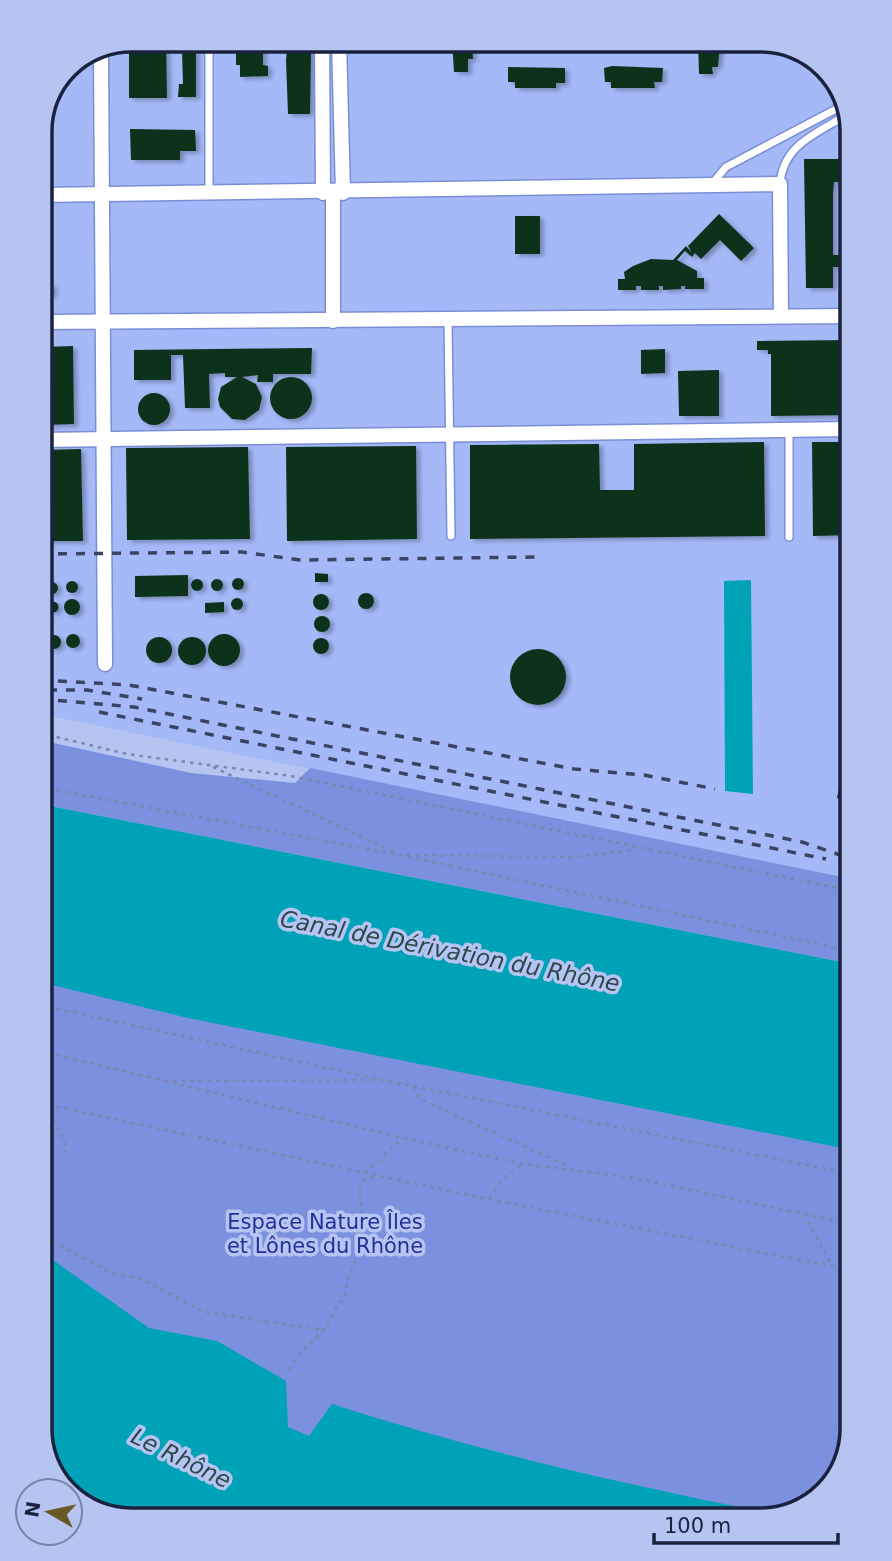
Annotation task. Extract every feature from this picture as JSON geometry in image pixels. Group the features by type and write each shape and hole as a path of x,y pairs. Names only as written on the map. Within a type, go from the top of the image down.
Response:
{"street":[{"path":"323,52 333,193"},
{"path":"333,321 333,193 339,52"},
{"path":"101,58 105,664"},
{"path":"53,195 333,193 780,184 781,316"},
{"path":"53,322 840,316"},
{"path":"53,440 840,429"}],"lane":[{"path":"209,52 209,194"},
{"path":"710,186 726,167 836,109"},
{"path":"780,184 781,168 795,145 838,118"},
{"path":"447,320 451,536"},
{"path":"789,430 789,537"}],"path":[{"path":"53,736 127,754 291,776 840,889"},
{"path":"210,766 399,855 574,857 638,849"},
{"path":"53,788 399,855 840,948"},
{"path":"53,1008 382,1080 840,1172"},
{"path":"53,1054 160,1082 523,1164 572,1168 840,1222"},
{"path":"160,1082 382,1080"},
{"path":"412,1086 420,1099 555,1157 572,1168"},
{"path":"53,1106 487,1199 840,1268"},
{"path":"53,1119 66,1146 62,1159"},
{"path":"365,1173 403,1138"},
{"path":"487,1199 497,1191 508,1174 523,1164"},
{"path":"289,1370 301,1349 323,1330 333,1309 345,1298 346,1282 363,1235 359,1194 361,1182 376,1175"},
{"path":"804,1214 832,1266"},
{"path":"53,1242 111,1273 141,1279 205,1312 323,1330"}],"shaded area":[{"path":"131,52 766,53 796,61 820,79 837,111 840,131 840,877 53,717 53,126 58,101 76,76 101,58"}],"green space":[{"path":"53,743 191,773 295,783 310,768 840,877 840,962 53,807"},
{"name":"Espace Nature Îles et Lônes du Rhône","path":"53,888 840,1050 840,1430 835,1455 826,1474 813,1489 796,1500 771,1508 126,1508 106,1504 87,1495 84,1493 84,1477 68,1477 57,1455 53,1430"}],"water":[{"path":"751,580 753,794 725,791 724,581"},
{"name":"Canal de Dérivation du Rhône","path":"53,807 840,962 840,1148 188,1018 53,985"},
{"name":"Le Rhône","path":"53,1260 149,1328 217,1341 286,1381 288,1427 309,1436 332,1404 546,1464 745,1508 126,1508 96,1500 84,1493 84,1477 68,1477 54,1445"}],"building":[{"path":"129,52 166,52 167,98 129,98"},
{"path":"182,52 196,52 196,97 178,97 179,84 183,84"},
{"path":"236,52 263,52 263,65 268,66 268,76 240,77 240,65 236,65"},
{"path":"287,52 311,52 310,114 288,114"},
{"path":"453,53 473,53 473,59 468,59 468,72 454,72"},
{"path":"698,53 719,53 718,67 712,67 713,74 699,74"},
{"path":"508,67 565,68 565,83 556,83 556,88 515,88 515,82 508,82"},
{"path":"604,68 663,68 662,82 654,82 655,88 611,88 611,82 605,82"},
{"path":"130,129 195,130 196,151 180,151 180,160 131,160"},
{"path":"804,159 840,159 840,182 834,182 833,193 833,255 840,255 840,267 833,267 833,288 806,288"},
{"path":"719,214 754,248 741,261 720,240 701,259 695,253 692,257 685,251 677,260 697,271 697,278 704,278 704,289 685,289 685,286 681,286 681,289 663,290 663,286 659,286 659,290 641,290 641,286 636,286 636,290 618,290 618,279 625,279 624,272 633,266 651,259 673,260 686,246 692,253 688,246"},
{"path":"515,216 540,216 540,254 515,254"},
{"path":"840,340 840,415 771,416 771,354 768,354 768,350 757,350 757,341"},
{"path":"73,346 74,424 53,425 53,347"},
{"path":"312,348 311,374 273,374 273,382 257,382 258,375 242,377 256,384 262,397 259,410 245,420 232,419 220,407 218,399 221,387 237,377 225,377 225,373 209,374 210,408 185,408 183,355 171,355 171,380 134,380 134,350"},
{"path":"665,349 665,373 641,374 641,350"},
{"path":"719,370 719,416 679,416 678,371"},
{"path":"291,377 306,383 312,398 306,413 291,419 276,413 270,398 276,383"},
{"path":"154,393 166,397 170,409 166,421 154,425 142,421 138,409 142,397"},
{"path":"764,442 765,536 470,539 470,445 599,444 600,490 634,490 634,444"},
{"path":"812,442 840,442 840,535 813,536"},
{"path":"416,446 417,539 287,541 286,447"},
{"path":"248,447 250,539 127,540 126,448"},
{"path":"81,449 83,541 53,541 53,450"},
{"path":"315,573 328,574 328,582 315,582"},
{"path":"188,575 188,596 135,597 135,576"},
{"path":"238,578 244,584 238,590 232,584"},
{"path":"197,579 203,585 197,591 191,585"},
{"path":"217,579 223,585 217,591 211,585"},
{"path":"72,581 78,587 72,593 66,587"},
{"path":"53,582 58,588 53,594"},
{"path":"366,593 374,601 366,609 358,601"},
{"path":"321,594 327,596 327,608 321,610 315,608 313,602 315,596"},
{"path":"237,598 243,604 237,610 231,604"},
{"path":"72,599 78,601 78,613 72,615 66,613 64,607 66,601"},
{"path":"53,601 59,607 53,613"},
{"path":"224,602 224,612 205,613 205,603"},
{"path":"322,616 330,624 322,632 314,624"},
{"path":"70,634 76,634 80,641 76,648 70,648 66,644 66,638"},
{"path":"224,634 235,639 240,650 235,661 224,666 213,661 208,650 213,639"},
{"path":"53,635 61,639 61,645 53,649"},
{"path":"159,637 168,641 172,650 168,659 159,663 150,659 146,650 150,641"},
{"path":"192,637 202,641 206,651 202,661 192,665 182,661 178,651 182,641"},
{"path":"321,638 329,646 321,654 313,646"},
{"path":"532,649 544,649 554,653 562,661 566,677 562,693 554,701 544,705 532,705 522,701 514,693 510,683 510,671 514,661 522,653"}],"railway":[{"path":"53,554 242,552 300,560 537,557"},
{"path":"53,681 129,685 574,769 644,775 715,789"},
{"path":"53,690 87,690 142,699"},
{"path":"53,700 134,707 802,842 840,855"},
{"path":"99,712 826,859"}]}
